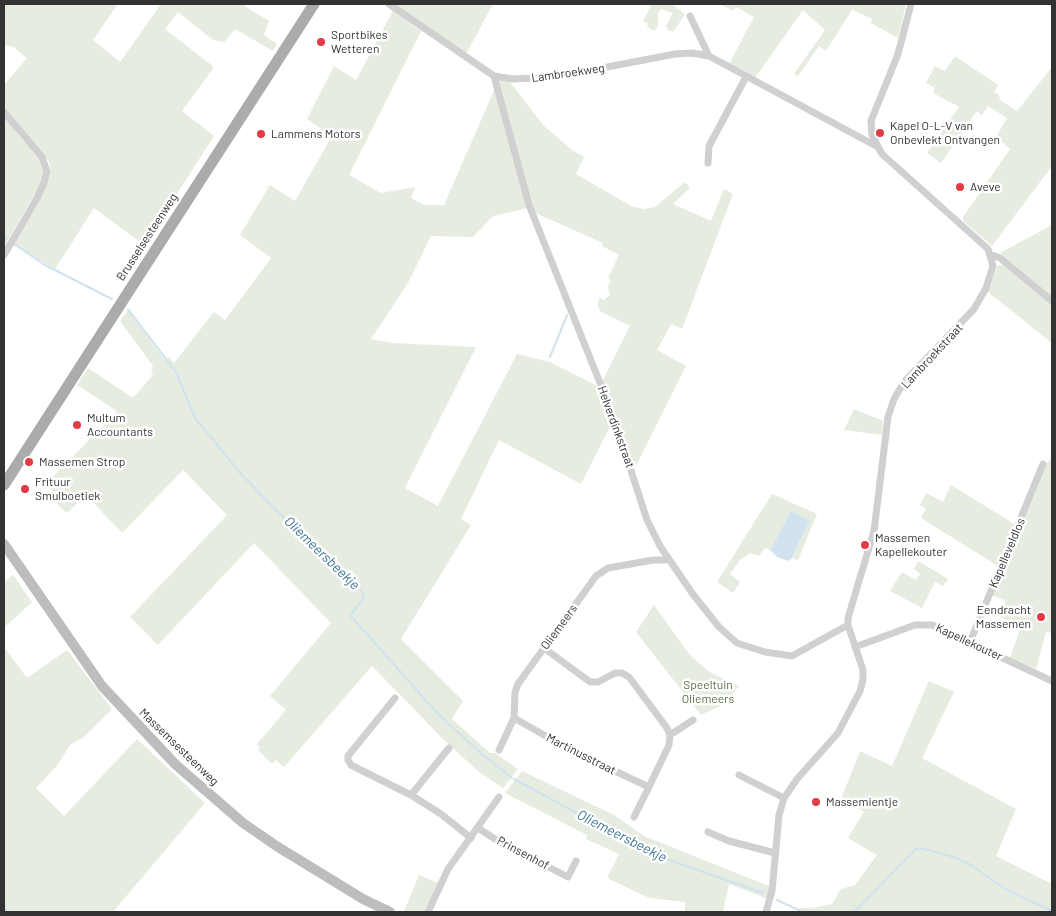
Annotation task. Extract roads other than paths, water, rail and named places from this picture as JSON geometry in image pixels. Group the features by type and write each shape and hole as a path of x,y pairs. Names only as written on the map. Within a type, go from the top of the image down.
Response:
{"main road":[{"name":"Brusselsesteenweg","path":"4,485 314,4"},
{"name":"Massemsesteenweg","path":"4,544 102,686 175,764 243,823 278,848 354,895 390,912"}],"street":[{"name":"Lambroekweg","path":"389,4 494,76 513,79 555,78 675,54 692,53 709,56 876,146"},
{"path":"911,4 898,54 871,121 872,135 876,146 882,154 988,249 992,255 1000,258 1052,301"},
{"path":"690,16 709,56"},
{"name":"Helverdinkstraat","path":"494,76 528,205 614,418 654,536 669,560 718,627 737,643 765,652 792,656 848,625"},
{"path":"708,162 711,142 746,76"},
{"path":"4,112 42,157 47,171 36,200 4,255"},
{"name":"Lambroekstraat","path":"766,912 772,891 779,815 784,798 797,779 838,733 860,691 863,670 848,625 849,610 874,531 888,417 894,399 904,382 974,309 986,288 993,266 992,255"},
{"name":"Kapelleveldlos","path":"970,642 1044,464"},
{"name":"Oliemeers","path":"499,750 514,718 515,692 518,684 596,576 608,568 653,560 669,560"},
{"name":"Kapellekouter","path":"855,647 915,625 932,624 1052,681"},
{"path":"544,648 590,682 598,682 614,673 622,673 629,677 667,728 670,735 669,745 634,817"},
{"path":"395,698 348,756 348,760 351,765 411,795 441,814 471,838"},
{"name":"Martinusstraat","path":"514,718 574,752 648,787"},
{"path":"670,735 693,720"},
{"path":"411,795 449,748"},
{"path":"740,775 784,798"},
{"path":"428,912 448,869 499,797"},
{"name":"Prinsenhof","path":"478,828 568,877 576,861"},
{"path":"708,832 729,841 775,853"}],"water":[{"path":"791,511 810,521 791,559 788,561 777,557 770,550"}],"waterway":[{"name":"Oliemeersbeekje","path":"14,244 45,265 112,299"},
{"name":"Oliemeersbeekje","path":"128,309 176,372 195,418 241,474 317,552 362,591 364,598 350,615 438,714 512,778"},
{"path":"550,357 567,315"},
{"name":"Oliemeersbeekje","path":"514,779 652,854 763,893"},
{"name":"Oliemeersbeekje","path":"854,912 916,849 920,848 954,857 971,865 1005,889 1052,911"},
{"name":"Oliemeersbeekje","path":"777,900 803,912"},
{"path":"4,907 8,912"}],"place":[{"name":"Sportbikes Wetteren","path":"321,42"},
{"name":"Kapel O-L-V van Onbevlekt Ontvangen","path":"880,133"},
{"name":"Lammens Motors","path":"261,134"},
{"name":"Aveve","path":"960,187"},
{"name":"Multum Accountants","path":"77,425"},
{"name":"Massemen Strop","path":"29,462"},
{"name":"Frituur Smulboetiek","path":"25,489"},
{"name":"Massemen Kapellekouter","path":"865,545"},
{"name":"Eendracht Massemen","path":"1041,617"},
{"name":"Massemientje","path":"816,802"}],"park label":[{"name":"Speeltuin Oliemeers","path":"708,692"}]}
